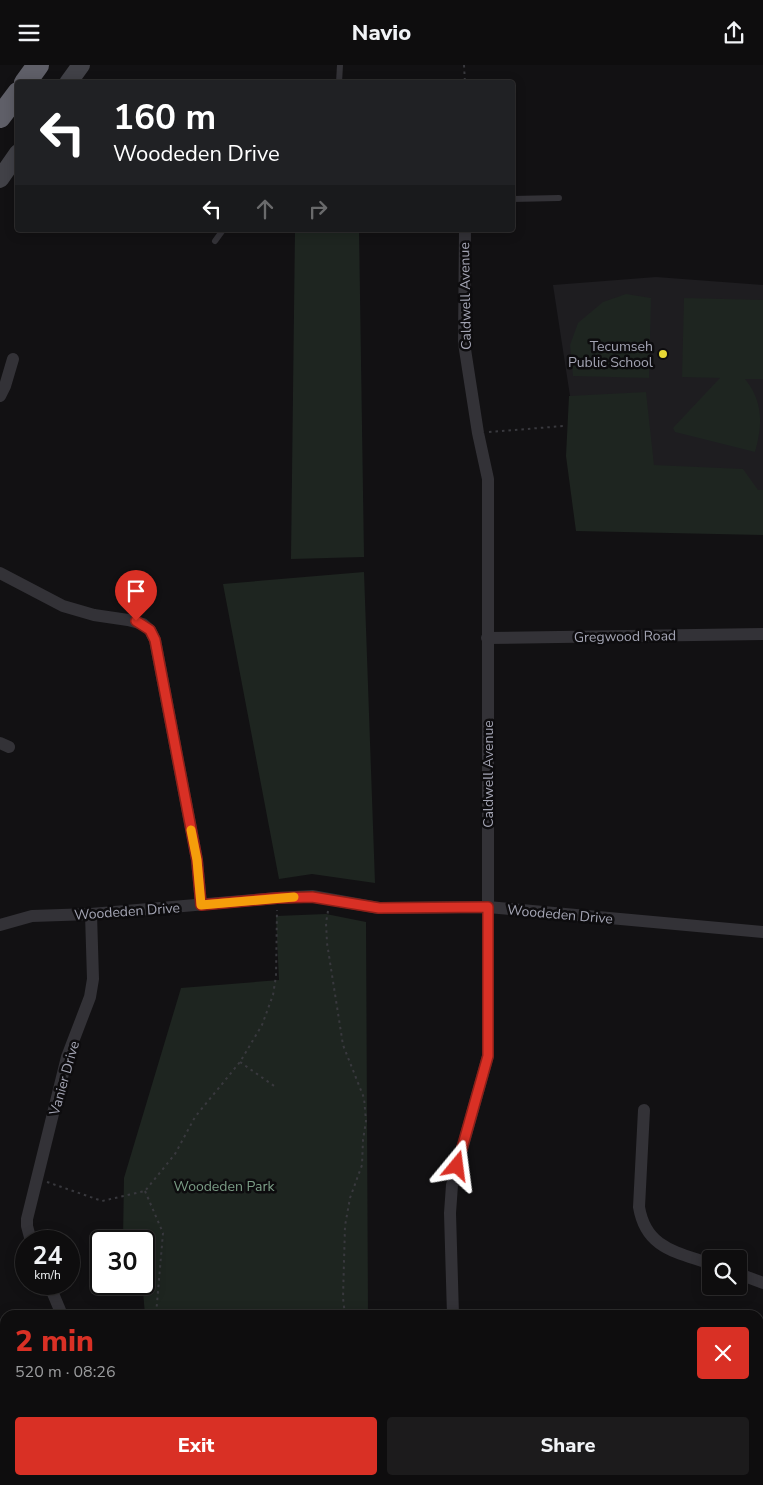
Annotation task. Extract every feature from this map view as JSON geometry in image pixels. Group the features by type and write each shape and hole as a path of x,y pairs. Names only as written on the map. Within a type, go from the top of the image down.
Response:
{"highway":[{"path":"27,80 38,65"},
{"path":"0,117 15,97"}],"street":[{"path":"70,80 81,65"},
{"path":"0,179 15,157"},
{"name":"Caldwell Avenue","path":"453,1310 450,1213 452,1185 488,1056 488,479 478,433 464,343 465,232"},
{"path":"0,395 5,386 13,359"},
{"path":"0,573 63,606 94,615 136,621 150,630 155,640 197,860 201,905"},
{"name":"Gregwood Road","path":"487,638 763,634"},
{"name":"Woodeden Drive","path":"0,925 32,916 91,914 277,898 312,897 379,908 488,907 763,932"},
{"name":"Vanier Drive","path":"28,1230 27,1219 67,1057 90,997 93,979 91,914"},
{"path":"644,1110 639,1207 641,1220 648,1233 658,1243 702,1261"},
{"path":"747,1277 763,1283"},
{"path":"54,1295 60,1310"}],"lane":[{"path":"339,80 340,65"},
{"path":"515,199 559,197"},
{"path":"215,241 222,232"}],"path":[{"path":"464,65 465,80"},
{"path":"478,433 564,425"},
{"path":"37,1179 102,1201 145,1191 175,1153 195,1117 240,1062 262,1025 273,995 276,976 277,898"},
{"path":"330,900 326,923 327,943 343,1045 364,1098 366,1121 362,1165 350,1198 345,1226 344,1310"},
{"path":"240,1062 276,1088"},
{"path":"145,1191 163,1233 156,1310"}],"shaded area":[{"name":"Tecumseh Public School","path":"656,277 763,285 763,506 597,523 574,422 553,285"}],"green space":[{"path":"295,232 359,232 364,557 291,559"},
{"path":"626,294 651,298 649,378 573,376 570,345 578,323 603,302"},
{"path":"684,298 763,300 763,379 745,379 755,396 760,414 758,442 755,452 675,432 673,428 720,378 682,377"},
{"path":"646,392 654,465 743,469 758,490 763,490 763,535 576,531 566,456 569,396"},
{"path":"364,572 375,883 312,874 279,879 223,584"},
{"name":"Woodeden Park","path":"326,914 366,922 368,1310 145,1310 143,1295 155,1295 155,1230 123,1230 124,1178 181,988 279,980 276,916"}],"slow traffic":[{"path":"191,830 197,860 201,905 294,897"}],"place":[{"name":"Tecumseh Public School","path":"663,354"}],"route":[{"path":"136,621 150,630 155,640 197,860 201,905 277,898 312,897 379,908 488,907 488,1056 457,1166"}]}
